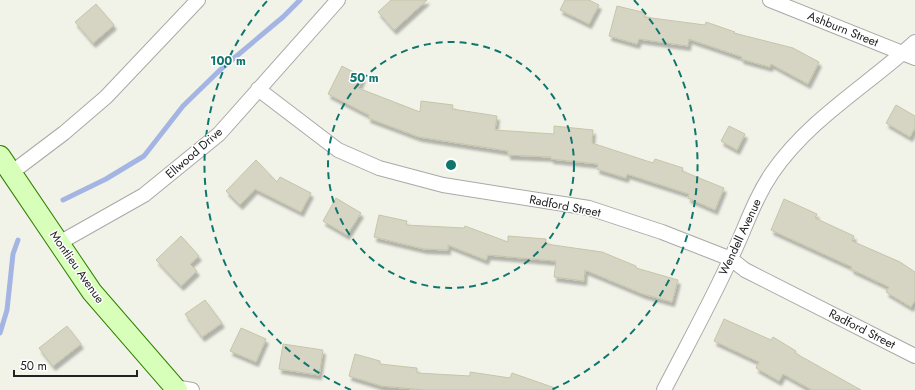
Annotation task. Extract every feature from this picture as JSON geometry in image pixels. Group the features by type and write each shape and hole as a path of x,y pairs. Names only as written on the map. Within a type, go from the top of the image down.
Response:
{"street":[{"path":"11,173 64,133 106,97 198,0"},
{"name":"Ellwood Drive","path":"59,243 144,195 219,134 338,0"},
{"name":"Ashburn Street","path":"770,0 909,55"},
{"name":"Wendell Avenue","path":"664,390 731,259 751,209 778,167 807,132 857,88 909,55 915,42"},
{"name":"Radford Street","path":"258,89 338,150 378,168 443,185 589,208 662,232 731,259 745,270 915,356"},
{"name":"Montlieu Avenue","path":"0,156 92,292 181,389"}],"building":[{"path":"391,0 427,0 394,30 378,12"},
{"path":"565,0 589,0 599,5 589,24 560,10"},
{"path":"96,4 114,25 93,43 75,22"},
{"path":"617,6 646,13 644,17 705,25 706,22 735,32 734,33 793,48 819,62 808,84 771,64 770,67 741,59 742,57 689,39 688,46 639,39 637,44 609,36"},
{"path":"342,66 363,77 358,88 420,112 421,101 453,105 452,109 497,116 495,130 554,134 554,126 593,130 592,143 653,163 655,159 683,168 682,171 724,188 715,210 688,198 689,194 627,174 626,178 597,169 598,164 551,159 551,157 508,155 508,151 419,137 368,118 369,115 328,94"},
{"path":"896,105 915,116 915,128 910,137 886,123"},
{"path":"729,126 745,134 737,150 721,141"},
{"path":"256,160 277,182 280,177 311,193 301,212 255,189 240,205 226,191"},
{"path":"336,198 361,213 347,235 323,221"},
{"path":"784,199 817,214 815,218 854,236 852,241 900,262 915,272 915,300 911,307 886,292 889,287 851,269 852,267 771,230"},
{"path":"379,215 407,221 406,225 464,228 465,226 508,242 508,236 546,239 546,244 602,252 636,266 636,268 678,280 672,302 643,294 585,270 584,281 554,277 556,261 488,255 486,260 448,245 448,250 424,249 374,237"},
{"path":"181,236 199,256 190,264 197,271 181,286 156,260"},
{"path":"205,300 222,323 202,337 185,314"},
{"path":"724,319 771,340 773,337 796,351 795,353 861,390 812,390 783,374 779,381 756,368 759,362 714,341"},
{"path":"67,326 81,344 53,366 39,348"},
{"path":"241,328 266,339 256,362 230,351"},
{"path":"283,344 323,350 319,375 279,369"},
{"path":"355,354 380,361 380,364 417,368 417,373 470,376 470,372 510,378 512,373 555,388 555,390 425,390 382,386 349,376"}],"waterway":[{"path":"63,200 106,179 144,156 183,106 221,69 283,17 300,0"},
{"path":"0,333 7,310 13,254 18,240"}]}
